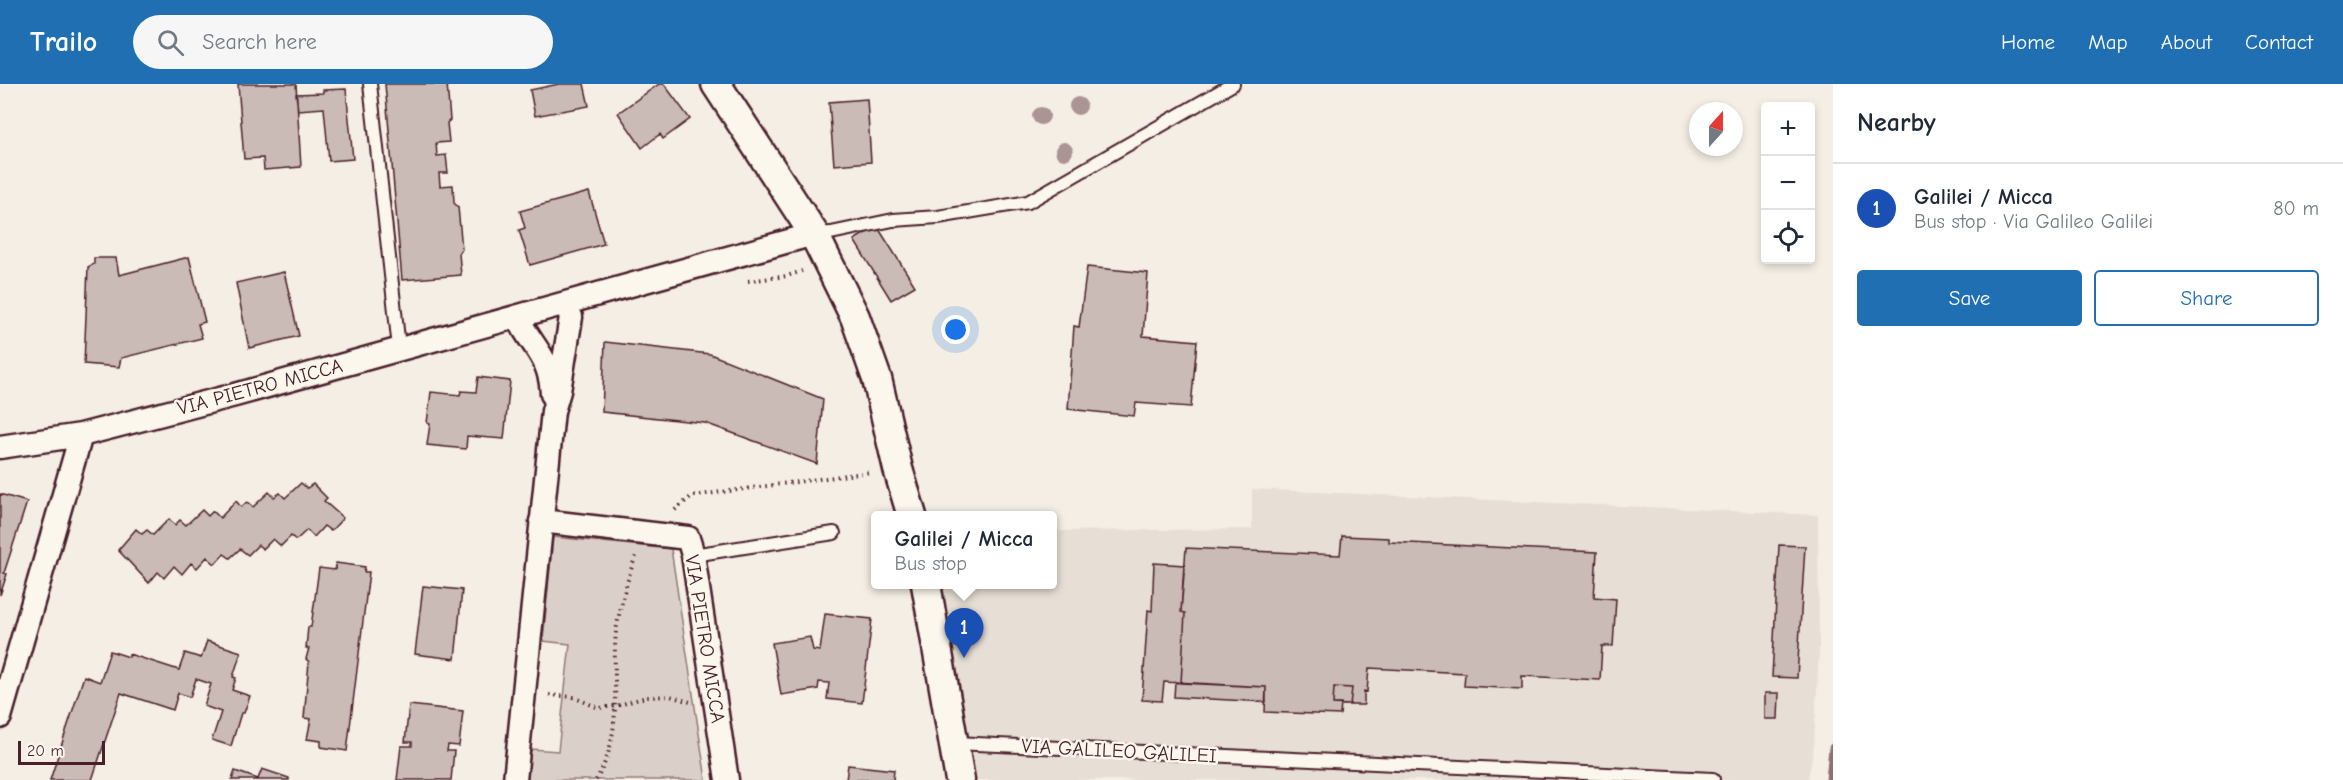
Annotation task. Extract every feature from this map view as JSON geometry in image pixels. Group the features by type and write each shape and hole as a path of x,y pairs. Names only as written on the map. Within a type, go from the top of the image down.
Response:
{"street":[{"path":"716,84 814,234 855,316 877,379 911,511"},
{"name":"VIA PIETRO MICCA","path":"0,447 81,435 235,395 814,234"},
{"path":"553,411 560,391 571,317 567,304"},
{"path":"515,780 553,411 552,383 548,364 518,318"},
{"path":"0,717 81,435"},
{"name":"VIA PIETRO MICCA","path":"541,521 688,538 693,555 727,780"},
{"path":"927,589 960,780"}],"lane":[{"path":"370,84 399,348"},
{"path":"814,234 831,233 892,220 939,217 1028,202 1233,84"},
{"path":"693,555 834,533"},
{"name":"VIA GALILEO GALILEI","path":"955,743 1713,778"}],"path":[{"path":"596,780 606,764 616,706 616,631 634,559 649,533 692,496 898,469"},
{"path":"524,693 573,697 599,708 616,706 646,697 670,696 717,712"}],"shaded area":[{"path":"1252,489 1818,515 1819,651 1814,745 1808,780 973,780 937,589 1057,589 1057,531 1252,529"},
{"path":"553,537 671,549 706,780 527,780 531,749 558,751 570,644 543,641"}],"building":[{"path":"238,84 296,84 301,167 264,170 263,158 244,159"},
{"path":"385,84 447,84 449,142 436,143 437,156 446,155 448,173 439,173 440,186 453,185 454,203 458,207 462,249 459,254 461,275 402,280"},
{"path":"559,84 584,84 589,106 535,116 530,90"},
{"path":"659,84 664,84 690,119 663,139 660,134 642,148 618,113"},
{"path":"346,89 353,159 329,161 324,108 298,110 296,94"},
{"path":"867,99 871,162 834,165 829,102"},
{"path":"589,192 604,244 530,265 519,230 525,228 520,211"},
{"path":"877,226 915,286 891,300 854,240"},
{"path":"189,257 205,322 198,324 202,338 121,358 119,367 84,364 88,267 94,264 94,258 116,258 119,275"},
{"path":"1087,267 1148,273 1143,336 1197,341 1191,407 1136,403 1134,416 1068,409 1074,326 1079,327"},
{"path":"284,272 299,336 249,348 236,283"},
{"path":"605,342 710,354 823,399 817,464 705,423 602,412"},
{"path":"478,377 510,381 504,439 467,436 466,449 427,445 431,392 460,395 461,391 476,392"},
{"path":"301,483 307,488 313,484 327,498 324,501 343,518 331,531 324,526 314,537 307,530 296,540 291,536 281,546 273,539 263,549 258,545 248,555 240,549 230,558 224,554 215,564 207,557 197,568 191,563 182,574 174,566 164,578 158,572 149,583 118,550 136,529 142,534 147,530 153,535 169,519 175,525 180,520 186,525 202,510 208,516 213,511 220,518 236,501 241,507 247,502 253,507 269,492 274,497 280,493 285,498"},
{"path":"0,494 27,502 4,573 7,574 0,595"},
{"path":"1342,536 1389,538 1389,542 1597,552 1594,597 1616,599 1613,646 1602,646 1600,680 1522,676 1522,689 1464,686 1465,673 1369,668 1367,692 1364,691 1364,705 1350,705 1352,688 1334,687 1333,704 1341,704 1340,715 1265,712 1266,687 1181,683 1185,613 1181,612 1186,548 1340,555"},
{"path":"1779,545 1805,546 1797,678 1772,677"},
{"path":"336,563 365,567 364,572 369,572 347,751 321,747 321,741 307,739 311,719 304,718 309,662 306,659 309,648 306,648 308,627 311,627 319,568 335,570"},
{"path":"1154,563 1184,565 1181,612 1185,613 1181,683 1164,682 1162,701 1142,700 1148,610 1152,611"},
{"path":"423,586 462,590 455,659 415,654"},
{"path":"825,614 872,619 862,703 827,699 829,683 819,682 818,689 781,695 772,643 810,637 813,650 820,651"},
{"path":"207,641 241,652 233,677 236,678 232,690 250,696 244,713 241,713 231,746 212,740 221,712 204,706 211,684 196,679 190,697 178,693 173,710 121,693 92,780 50,780 84,676 100,682 110,651 129,657 129,654 179,670 185,653 201,658"},
{"path":"1175,682 1266,687 1266,702 1174,697"},
{"path":"1334,687 1352,688 1350,705 1333,704"},
{"path":"1765,693 1779,693 1778,719 1765,719"},
{"path":"409,705 463,711 459,746 448,745 447,751 454,751 451,780 397,780 401,746 412,746 412,742 405,742"},
{"path":"848,765 894,770 893,780 846,780"},
{"path":"262,769 289,778 289,780 232,780 235,771 258,779"}],"waterway":[{"path":"1830,780 1833,748"}],"place":[{"name":"Galilei / Micca","path":"964,658"}]}
